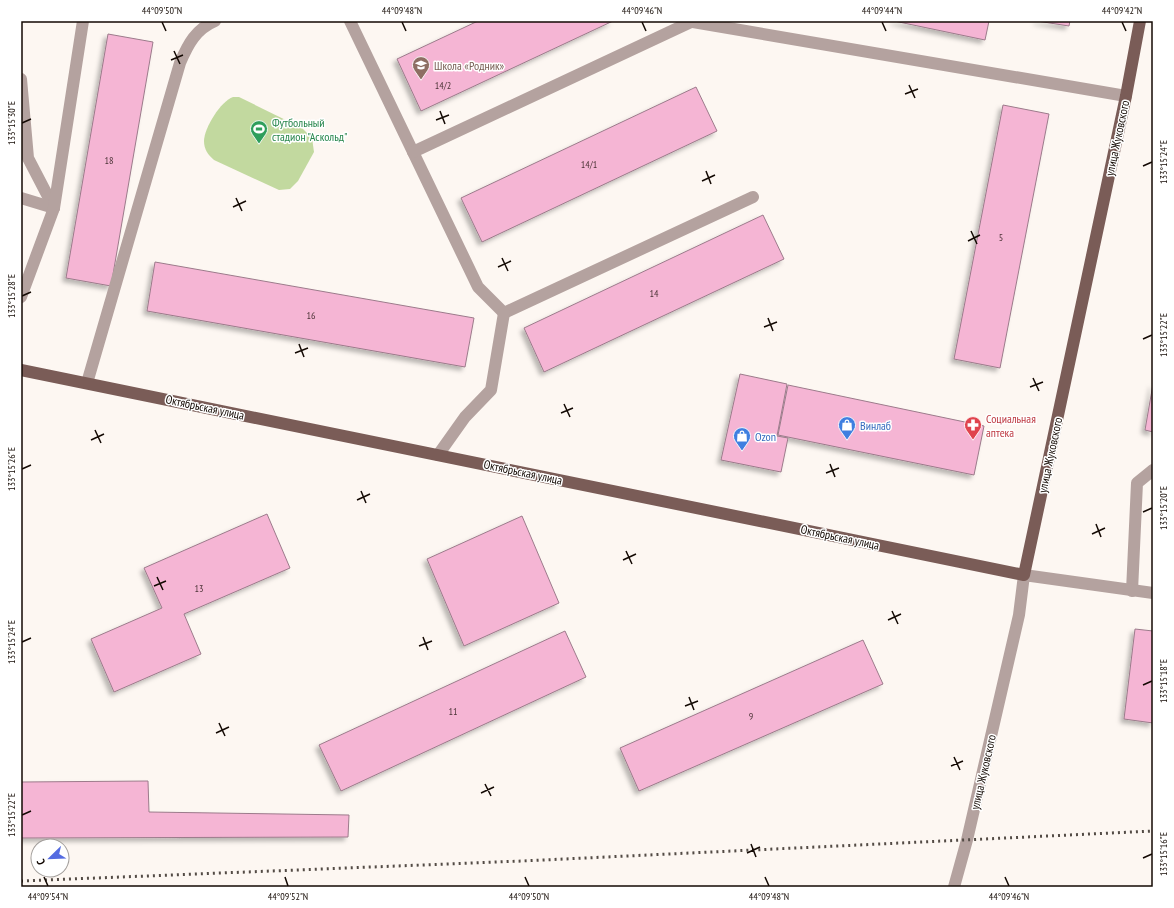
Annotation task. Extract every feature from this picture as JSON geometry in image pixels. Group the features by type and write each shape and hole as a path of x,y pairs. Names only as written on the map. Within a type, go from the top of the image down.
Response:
{"main road":[{"name":"улица Жуковского","path":"1024,575 1126,96 1140,21"},
{"name":"Октябрьская улица","path":"21,370 1024,575"}],"street":[{"path":"21,297 54,208 83,21"},
{"path":"87,383 180,62 189,42 204,26 215,21"},
{"path":"350,21 478,287 504,313"},
{"path":"413,152 693,22 1126,96"},
{"path":"21,79 28,158 54,208"},
{"path":"504,313 753,197"},
{"path":"21,198 54,208"},
{"path":"438,455 465,417 491,390 504,313"},
{"path":"1132,591 1137,483 1153,470"},
{"path":"1024,575 1153,593"},
{"name":"улица Жуковского","path":"954,887 968,840 1019,615 1024,575"}],"green space":[{"name":"Футбольный стадион \"Аскольд\"","path":"233,97 239,97 302,128 312,138 314,152 298,181 290,189 279,190 214,160 207,152 204,141 210,122 223,104"}],"building":[{"path":"478,21 613,21 421,111 397,59"},
{"path":"894,21 989,21 985,40"},
{"path":"1037,21 1070,21 1069,26"},
{"path":"108,34 153,42 111,286 66,278"},
{"path":"696,87 717,131 482,242 461,198"},
{"path":"1003,105 1049,114 1000,368 954,359"},
{"path":"763,215 784,259 544,372 524,328"},
{"path":"155,262 474,318 465,367 147,311"},
{"path":"740,374 787,384 777,436 788,438 781,472 721,460"},
{"path":"1153,384 1153,432 1145,430"},
{"path":"788,385 984,426 974,475 778,435"},
{"path":"267,514 290,568 184,614 201,654 114,692 91,639 162,608 144,568"},
{"path":"522,516 559,603 464,646 427,559"},
{"path":"1135,629 1153,631 1153,723 1124,719"},
{"path":"565,631 586,677 341,791 319,745"},
{"path":"863,640 883,684 639,791 620,748"},
{"path":"148,781 149,812 349,815 348,837 21,838 21,782"}],"railway":[{"path":"21,881 522,861 1153,831"}],"place":[{"name":"Школа «Родник»","path":"421,80"},
{"name":"Футбольный стадион \"Аскольд\"","path":"259,144"},
{"name":"Винлаб","path":"847,440"},
{"name":"Социальная аптека","path":"973,440"},
{"name":"Ozon","path":"742,451"}]}
